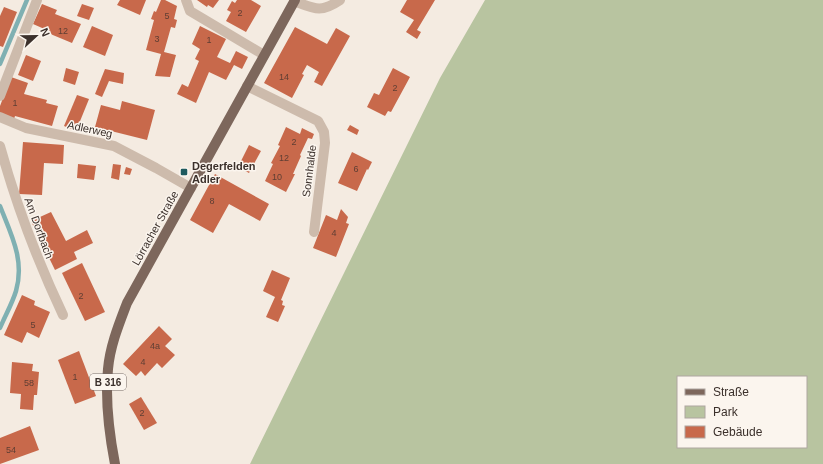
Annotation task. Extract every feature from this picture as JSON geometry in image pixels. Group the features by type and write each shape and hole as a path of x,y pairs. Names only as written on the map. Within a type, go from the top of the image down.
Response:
{"main road":[{"name":"Lörracher Straße","path":"115,464 110,440 108,368 116,333 128,304 295,0"}],"street":[{"path":"0,96 37,0"},
{"path":"186,0 190,10 264,55"},
{"path":"295,0 314,9 331,6 340,0"},
{"name":"Sonnhalde","path":"247,86 318,121 324,132 314,232"},
{"name":"Adlerweg","path":"0,117 26,128 114,146 191,188"},
{"name":"Am Dorfbach","path":"0,146 22,217 45,278 62,315"}],"green space":[{"path":"485,0 823,0 823,464 250,464 440,78"}],"building":[{"path":"120,0 146,0 140,15 117,5"},
{"path":"161,0 165,0 177,6 174,19 177,20 175,28 171,27 164,52 176,55 170,77 155,76 161,54 146,50 154,20 151,19"},
{"path":"197,0 219,0 213,8 208,5 207,7"},
{"path":"237,0 251,0 261,6 246,32 226,21 231,12 227,10 232,1 235,3"},
{"path":"407,0 435,0 417,30 421,32 417,39 406,32 414,20 400,12"},
{"path":"42,4 57,10 55,14 81,24 72,43 48,33 49,31 33,24"},
{"path":"82,4 94,8 89,20 77,16"},
{"path":"4,7 17,12 3,47 0,46 0,16"},
{"path":"92,26 113,35 105,56 83,47"},
{"path":"200,26 226,39 217,57 230,63 236,51 248,57 242,69 234,65 226,80 209,72 196,103 177,94 182,84 188,87 199,61 195,59 200,49 192,44"},
{"path":"295,27 327,44 336,28 350,36 322,86 314,82 319,72 307,65 302,74 304,75 292,98 264,83"},
{"path":"26,55 41,61 33,81 18,75"},
{"path":"66,68 79,72 75,85 63,81"},
{"path":"393,68 410,77 391,112 388,111 385,116 367,107 374,93 379,95"},
{"path":"105,69 124,73 123,84 109,81 102,97 95,94"},
{"path":"11,77 28,83 24,94 47,100 46,103 58,106 52,126 15,116 14,119 0,113 0,106"},
{"path":"77,95 89,99 76,131 64,126"},
{"path":"122,101 155,110 147,140 95,127 101,105 120,110"},
{"path":"350,125 359,130 357,135 347,130"},
{"path":"286,127 300,134 302,128 314,134 312,139 308,138 293,174 295,174 286,192 265,181 273,164 271,163 280,146 278,145"},
{"path":"23,142 64,145 63,164 44,163 42,195 19,194"},
{"path":"249,145 261,151 249,173 238,167"},
{"path":"352,152 372,162 368,170 367,169 357,191 338,183"},
{"path":"78,164 96,166 94,180 77,178"},
{"path":"113,164 121,165 119,180 111,178"},
{"path":"126,167 132,169 130,175 124,174"},
{"path":"215,174 269,204 260,221 229,204 213,233 190,220"},
{"path":"341,209 348,217 346,223 349,224 336,257 313,248 326,215 337,220"},
{"path":"51,212 66,241 87,230 93,243 74,252 77,259 55,270 31,221"},
{"path":"82,263 105,312 85,321 62,273"},
{"path":"272,270 290,278 281,300 283,301 282,305 285,306 278,322 266,317 275,297 263,291"},
{"path":"22,295 35,301 34,305 50,312 39,338 27,332 22,343 4,335"},
{"path":"159,326 172,339 165,346 175,355 162,368 157,363 145,376 141,371 136,376 123,364"},
{"path":"79,351 96,396 75,404 58,360"},
{"path":"12,362 33,364 32,371 39,372 37,395 34,395 33,410 20,409 21,394 10,393"},
{"path":"141,397 157,423 144,430 129,404"},
{"path":"30,426 39,450 0,464 0,438"}],"waterway":[{"path":"0,64 27,0"},
{"path":"0,206 16,247 19,269 16,291 0,328"}],"place":[{"name":"Degerfelden Adler","path":"184,172"}]}
